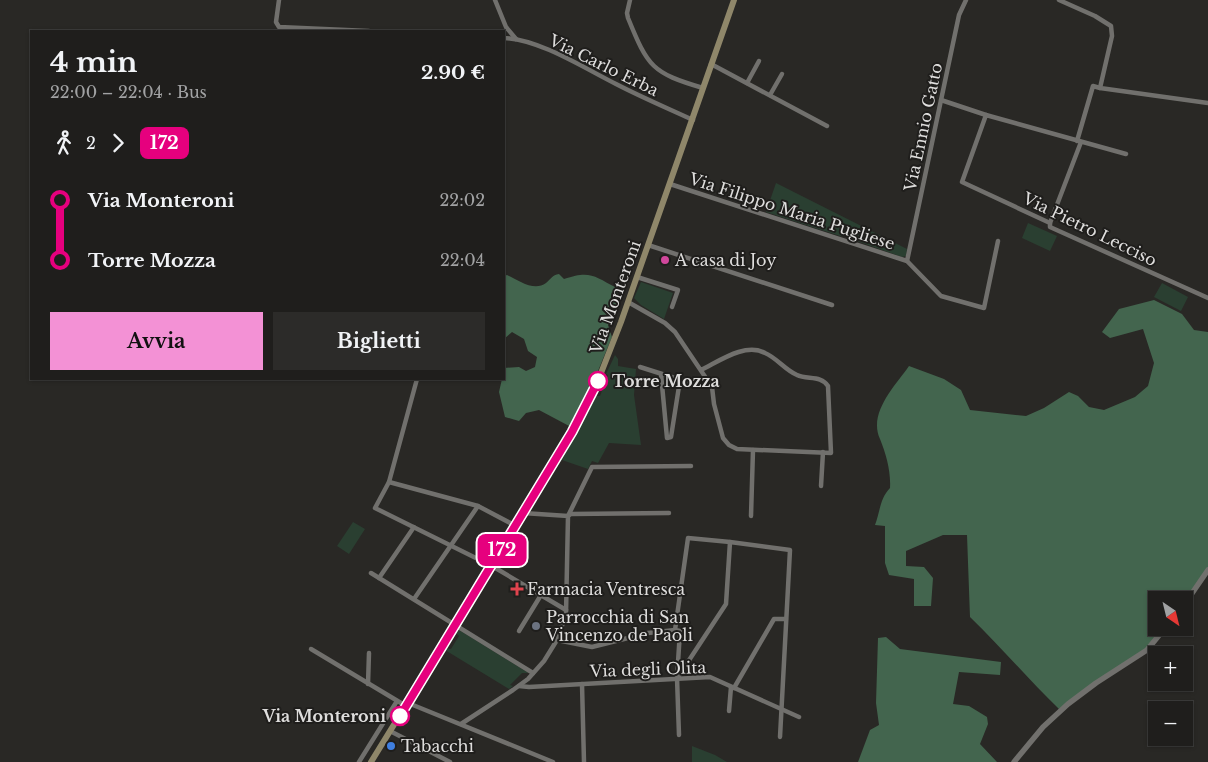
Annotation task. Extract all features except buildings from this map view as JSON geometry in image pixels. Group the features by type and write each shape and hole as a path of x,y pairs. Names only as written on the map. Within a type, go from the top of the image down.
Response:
{"main road":[{"name":"Via Monteroni","path":"371,762 492,566 592,396 637,277 734,0"}],"street":[{"path":"279,0 276,22 280,26 351,30"},
{"path":"495,0 506,27 516,39"},
{"path":"630,0 626,13 648,60 667,76 703,88"},
{"name":"Via Ennio Gatto","path":"907,261 959,15 966,0"},
{"path":"1059,0 1103,20 1110,26 1112,36 1100,88"},
{"name":"Via Carlo Erba","path":"505,38 516,39 562,56 692,120"},
{"path":"747,83 759,61"},
{"path":"711,64 827,126"},
{"path":"770,95 782,74"},
{"path":"1050,223 1079,141 1093,86 1208,103"},
{"path":"941,100 986,115 1126,154"},
{"name":"Via Pietro Lecciso","path":"986,115 962,182 1050,223 1050,227 1208,298"},
{"name":"Via Filippo Maria Pugliese","path":"670,184 907,261"},
{"path":"907,261 941,296 984,308 998,240"},
{"path":"648,245 832,305"},
{"path":"637,277 678,290 672,307"},
{"path":"628,302 675,332 712,387 714,404 723,438 729,445 736,449 831,453 828,386 826,383 821,380 797,375 765,352 756,350 747,350 701,370"},
{"path":"640,367 700,386 712,387"},
{"path":"661,374 666,438 671,437 680,380"},
{"path":"417,380 389,482 375,508 492,566 566,610"},
{"path":"751,516 753,450"},
{"path":"821,486 822,452"},
{"path":"461,724 520,686 544,661 557,640 566,610 568,516 592,466 692,466"},
{"path":"389,482 478,506 516,526"},
{"path":"414,599 478,506"},
{"path":"524,513 568,516 572,514 669,513"},
{"path":"379,578 414,527"},
{"path":"675,630 688,538 790,550 780,737"},
{"path":"677,678 726,604 730,542"},
{"path":"1193,592 1208,570"},
{"path":"371,573 533,673"},
{"path":"519,631 541,595"},
{"path":"728,711 732,687 774,619 786,619"},
{"path":"557,640 592,647 648,633 680,631 677,678 679,735"},
{"path":"1014,762 1043,728 1068,704 1096,683 1147,650 1158,636"},
{"path":"311,649 397,700 553,762"},
{"path":"368,684 369,653"},
{"name":"Via degli Olita","path":"520,686 710,677 799,717"},
{"path":"582,684 584,762"},
{"path":"359,762 397,700"},
{"path":"390,731 447,761"}],"green space":[{"path":"776,183 907,249 906,256 902,257 848,236 840,236 766,212"},
{"path":"1028,223 1057,236 1050,251 1022,238"},
{"path":"559,274 564,279 580,275 592,276 617,288 618,294 617,307 608,325 612,337 586,400 571,427 539,410 526,413 519,421 505,417 499,392 502,380 505,380 505,368 519,367 526,371 535,367 537,357 528,351 524,339 512,332 505,338 505,276 531,286 546,283 553,276"},
{"path":"641,282 673,293 664,319 641,305 634,298"},
{"path":"1162,283 1188,297 1181,311 1154,297"},
{"path":"1154,300 1182,314 1194,330 1208,332 1208,568 1192,591 1148,591 1148,636 1157,636 1146,649 1059,709 970,617 967,535 943,535 906,551 906,566 924,567 933,578 931,606 914,606 914,579 889,575 885,563 885,526 875,525 882,501 890,488 889,469 877,429 878,419 885,400 909,366 944,379 961,390 970,410 1026,416 1044,408 1069,392 1078,396 1089,407 1104,410 1135,397 1148,386 1154,363 1143,329 1110,338 1102,332 1119,309"},
{"path":"615,355 618,359 618,366 636,369 634,395 641,445 609,443 598,463 592,461 588,469 562,460 596,396 600,396 608,375 606,374"},
{"path":"353,522 365,529 349,554 337,546"},
{"path":"459,630 528,673 522,673 510,685 513,686 509,689 445,650 446,648 451,649 459,636 456,633"},
{"path":"886,637 900,649 1001,662 1000,675 959,672 953,704 969,706 987,717 988,724 980,744 997,762 858,762 870,730 879,725 876,703 878,638"},
{"path":"692,746 715,755 727,762 692,762"}],"bus line":[{"name":"172","path":"400,716 572,432 598,381"}],"place":[{"name":"A casa di Joy","path":"665,260"},
{"name":"Torre Mozza","path":"598,381"},
{"name":"Farmacia Ventresca","path":"517,589"},
{"name":"Parrocchia di San Vincenzo de Paoli","path":"536,626"},
{"name":"Via Monteroni","path":"400,716"},
{"name":"Tabacchi","path":"391,746"}]}
